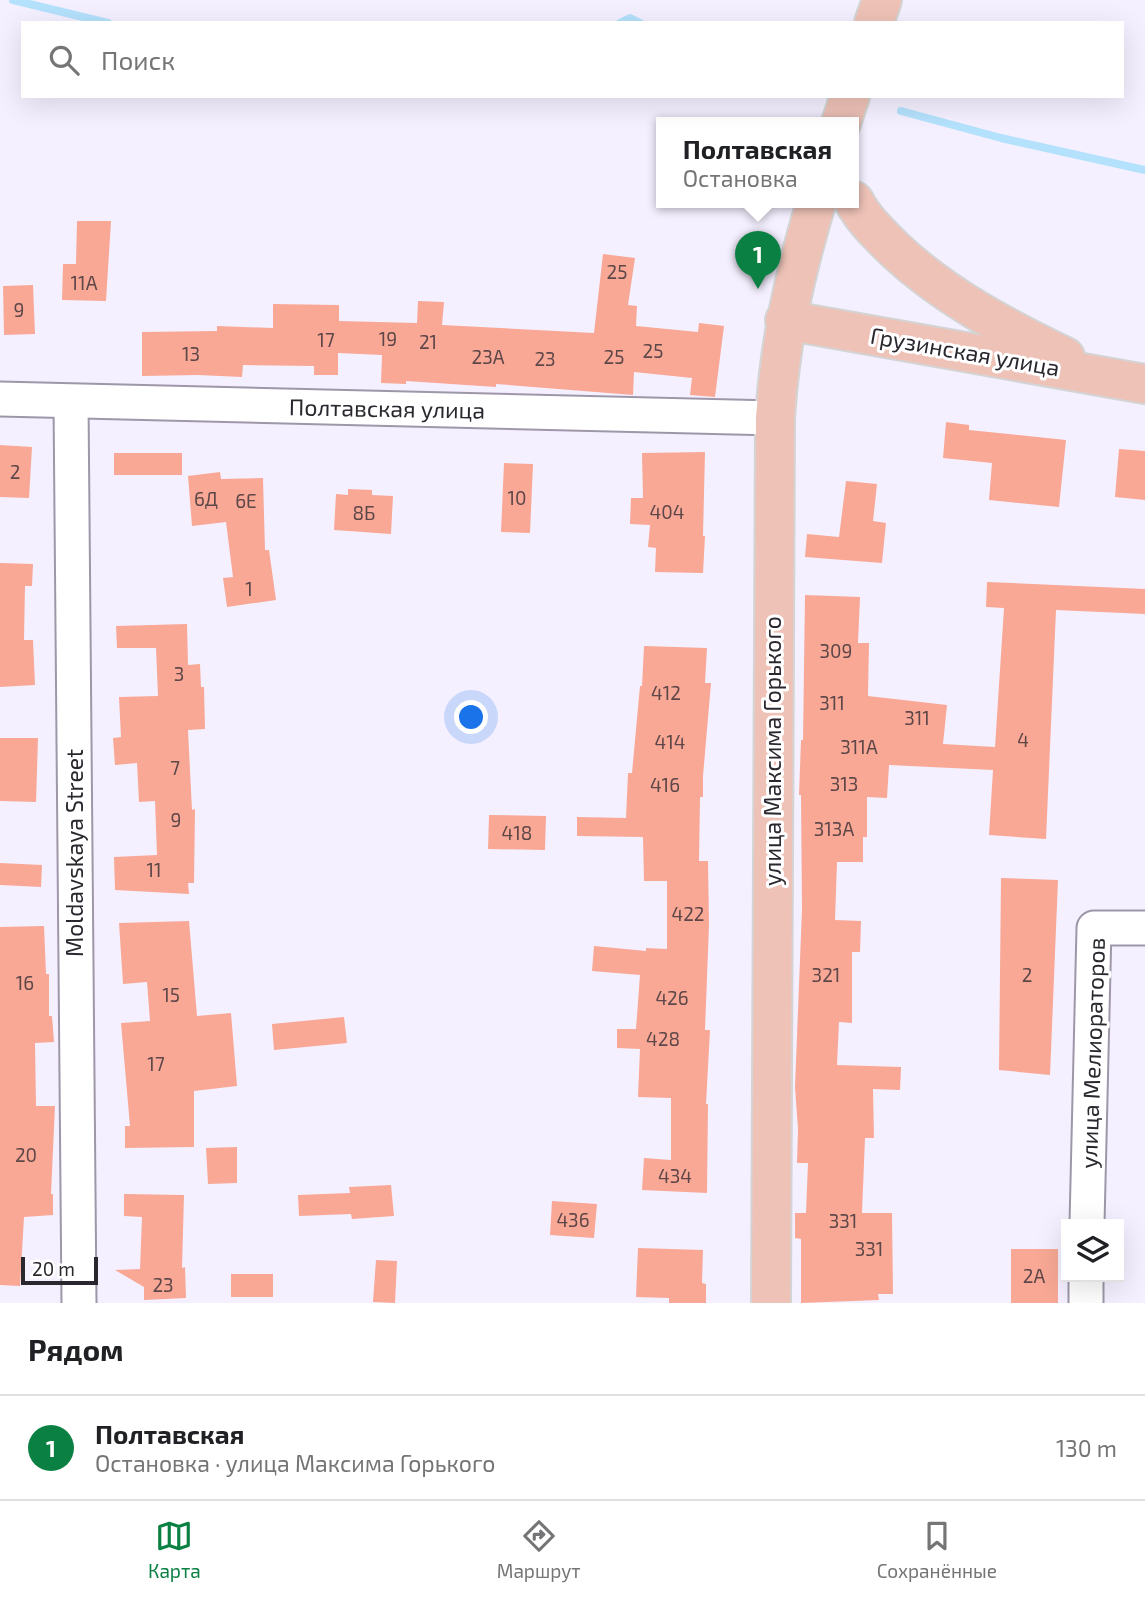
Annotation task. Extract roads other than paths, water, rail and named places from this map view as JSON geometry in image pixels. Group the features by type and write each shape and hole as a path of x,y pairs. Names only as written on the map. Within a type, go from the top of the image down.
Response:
{"main road":[{"path":"875,21 882,0"},
{"name":"улица Максима Горького","path":"771,1303 775,418 778,364 785,320 815,208"},
{"path":"859,208 877,232 913,267 962,303 1015,333 1071,359 1139,383"},
{"name":"Грузинская улица","path":"785,320 1139,383"}],"street":[{"name":"Полтавская улица","path":"0,399 775,418"},
{"name":"Moldavskaya Street","path":"71,402 79,1303"},
{"name":"улица Мелиораторов","path":"1087,1219 1094,928 1145,928"},
{"path":"1086,1282 1086,1303"}],"waterway":[{"path":"13,0 100,21"},
{"path":"624,21 630,18 636,21"},
{"path":"901,111 1001,138 1145,170"}],"place":[{"name":"Полтавская","path":"758,289"}]}
